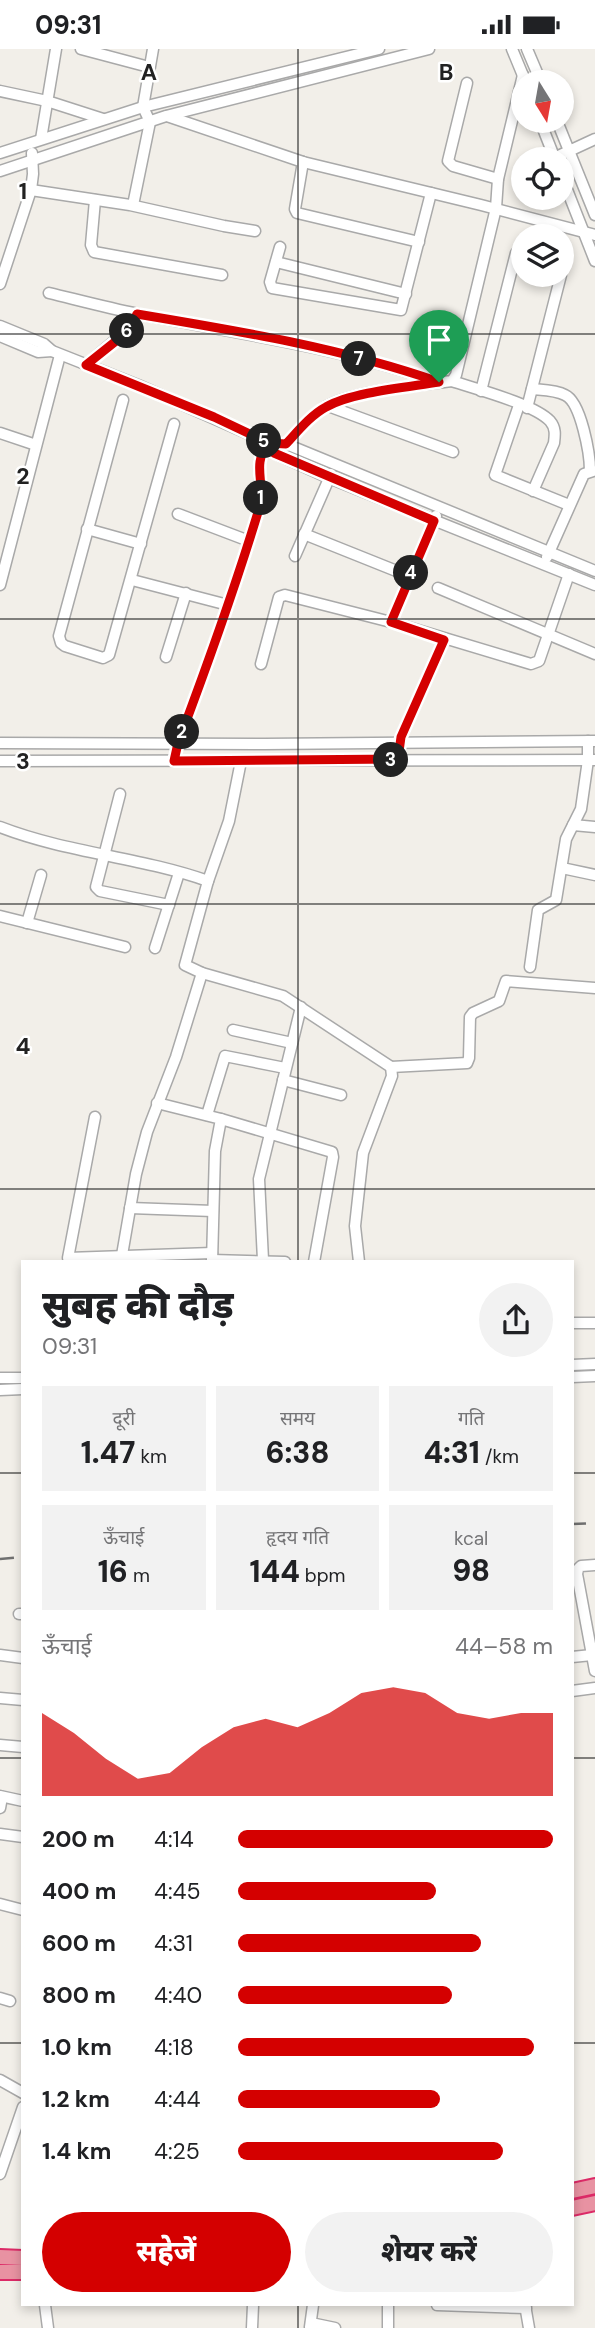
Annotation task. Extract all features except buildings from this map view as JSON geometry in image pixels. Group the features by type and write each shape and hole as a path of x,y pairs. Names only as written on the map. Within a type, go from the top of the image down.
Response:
{"highway":[{"path":"574,2191 595,2186"},
{"path":"574,2208 595,2203"},
{"path":"0,2257 21,2259"},
{"path":"0,2272 21,2272"}],"street":[{"path":"0,283 31,190 36,141 47,101 56,49"},
{"path":"81,49 149,67"},
{"path":"133,205 150,122 143,107 153,49"},
{"path":"0,153 143,107 379,49"},
{"path":"0,171 166,116 429,49"},
{"path":"512,49 521,70"},
{"path":"527,49 536,70"},
{"path":"467,83 448,160 453,166 498,179"},
{"path":"0,91 47,101 103,119"},
{"path":"166,116 303,162 496,208 595,235"},
{"path":"452,381 456,375 496,208 498,179 511,128"},
{"path":"574,150 595,139"},
{"path":"303,162 295,209 297,213 419,243"},
{"path":"574,164 595,215"},
{"path":"31,190 133,205 224,226 255,230"},
{"path":"280,247 270,282 272,288 400,311 431,193"},
{"path":"95,200 90,246 94,251 222,275"},
{"path":"574,208 595,261"},
{"path":"276,262 406,295"},
{"path":"481,391 511,274"},
{"path":"557,287 532,389 494,472 496,476 569,505"},
{"path":"49,293 137,314 200,323 331,351 439,382"},
{"path":"86,365 126,333 137,314"},
{"path":"0,326 44,344 56,353 214,417 269,443 286,444 595,571"},
{"path":"0,336 38,352 56,353"},
{"path":"0,585 36,445 56,353"},
{"path":"286,444 327,406 391,389 452,381 523,407 551,422 555,435 533,491"},
{"path":"532,389 560,393 572,400 587,439 592,471 584,474 544,564"},
{"path":"123,400 59,636 61,643 103,658 108,657 132,580 174,424"},
{"path":"327,406 453,452"},
{"path":"0,433 36,445"},
{"path":"269,443 274,453 329,478 595,585"},
{"path":"174,761 262,497 259,473 261,451 269,443"},
{"path":"295,556 336,464"},
{"path":"391,622 439,508"},
{"path":"178,514 248,541"},
{"path":"87,530 141,544"},
{"path":"304,534 409,576"},
{"path":"261,664 282,595 391,622 531,664 539,660 569,574"},
{"path":"132,580 228,605"},
{"path":"438,588 595,655"},
{"path":"166,657 186,593"},
{"path":"398,759 399,742 444,640"},
{"path":"0,743 592,741 592,760 581,809 566,839 556,900 538,910 530,967"},
{"path":"0,761 592,760"},
{"path":"241,761 229,821 184,963 202,973 283,996 391,1067 467,1063 470,1017 499,1001 506,981 595,988"},
{"path":"120,794 95,882 96,887 100,891 170,905"},
{"path":"573,825 595,827"},
{"path":"0,827 35,839 155,865 208,881"},
{"path":"562,868 595,875"},
{"path":"155,947 179,873"},
{"path":"27,923 41,875"},
{"path":"0,916 125,947"},
{"path":"122,1255 138,1163 176,1058 202,973"},
{"path":"95,1117 67,1257 122,1255 263,1260 259,1179 301,1007"},
{"path":"233,1030 292,1043"},
{"path":"207,1115 225,1056 285,1068"},
{"path":"359,1260 355,1226 363,1153 392,1076 391,1067"},
{"path":"283,1080 341,1095"},
{"path":"158,1103 330,1150 333,1155 314,1260"},
{"path":"212,1258 215,1151 221,1119"},
{"path":"130,1208 213,1211"},
{"path":"574,1322 595,1323"},
{"path":"574,1365 595,1364"},
{"path":"574,1377 595,1376"},
{"path":"0,1378 21,1378"},
{"path":"0,1390 21,1389"},
{"path":"595,1565 582,1566 577,1574 595,1671"},
{"path":"0,1655 21,1658"},
{"path":"574,1657 592,1655"},
{"path":"574,1691 595,1688"},
{"path":"0,1697 21,1700"},
{"path":"0,1745 21,1747"},
{"path":"0,1808 1,1796 21,1801"},
{"path":"0,1834 21,1837"},
{"path":"0,1904 21,1909"},
{"path":"0,2080 21,2092"},
{"path":"0,2174 21,2114"},
{"path":"45,2306 48,2328"},
{"path":"252,2328 253,2306"},
{"path":"313,2306 311,2326 335,2328"},
{"path":"388,2306 388,2328"},
{"path":"526,2306 529,2328"}],"railway":[{"path":"574,1524 595,1523"},
{"path":"0,1559 21,1557"}],"route":[{"path":"439,382 331,351 200,323 137,314 126,333 86,365 214,417 269,443 274,453 434,521 391,622 444,640 399,742 398,759 174,761 260,505 261,451 269,443 286,444 327,406 391,389 439,382"}]}
